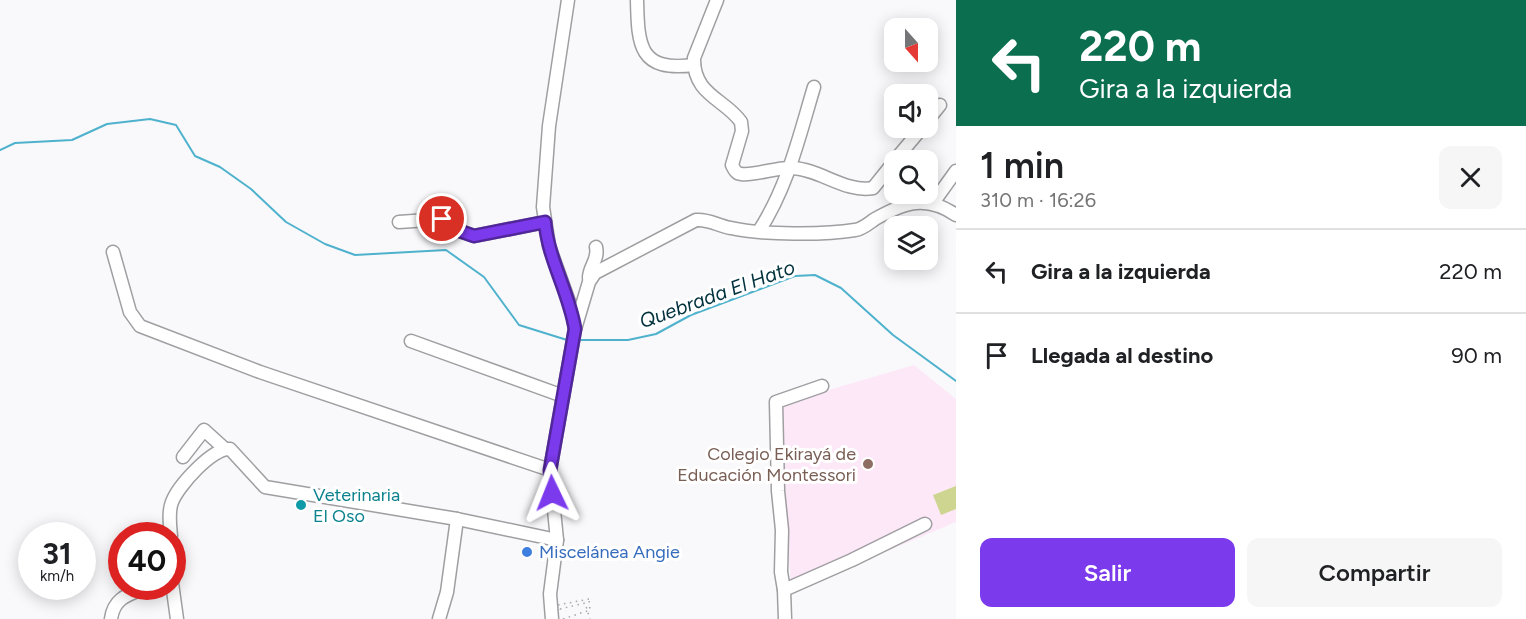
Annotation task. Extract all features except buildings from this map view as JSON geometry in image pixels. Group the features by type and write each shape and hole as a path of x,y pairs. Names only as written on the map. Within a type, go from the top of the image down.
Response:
{"street":[{"path":"568,0 549,126 543,207 549,246 572,310 573,336"},
{"path":"637,0 639,41 651,60 672,68 694,65"},
{"path":"717,0 694,58 694,65 704,90 741,122 742,131 732,165 735,172 741,174 791,168 861,190 873,188 884,174"},
{"path":"759,231 778,201 791,168 814,87"},
{"path":"904,150 914,138"},
{"path":"938,196 956,171"},
{"path":"589,282 595,273 696,220 708,220 730,228 759,231 840,232 859,229 900,206 922,204"},
{"path":"935,204 956,215"},
{"path":"399,222 442,219 457,230 474,236 545,222"},
{"path":"552,619 550,594 557,540 550,470 573,336 589,282 589,271 597,258 596,247"},
{"path":"112,252 130,312 140,326 260,372 550,470"},
{"path":"411,341 563,396"},
{"path":"785,619 781,572 782,530 776,402 822,386"},
{"path":"183,457 204,430 225,449 231,450 265,487 457,519 557,540"},
{"path":"171,522 172,500 204,460 225,449"},
{"path":"439,619 447,592 457,519"},
{"path":"784,590 925,524"},
{"path":"111,619 112,607 118,600"},
{"path":"174,600 177,619"}],"path":[{"path":"563,619 590,610 589,599 558,605 561,609 585,603 590,619"}],"shaded area":[{"name":"Colegio Ekirayá de Educación Montessori","path":"914,365 956,399 956,522 792,591 774,406"}],"green space":[{"path":"956,486 956,509 941,515 933,495"}],"waterway":[{"name":"Quebrada El Hato","path":"0,150 15,143 72,140 107,124 150,119 176,125 195,156 220,167 251,189 286,222 325,244 355,255 446,250 484,277 519,325 567,340"},
{"name":"Quebrada El Hato","path":"579,340 628,340 656,334 691,315 795,276 815,275 841,288 893,335 956,381"}],"place":[{"name":"Colegio Ekirayá de Educación Montessori","path":"868,464"},
{"name":"Veterinaria El Oso","path":"301,505"},
{"name":"Miscelánea Angie","path":"527,552"}],"route":[{"path":"442,219 457,230 474,236 545,222 549,246 567,293 575,329 550,470 552,493"}]}
